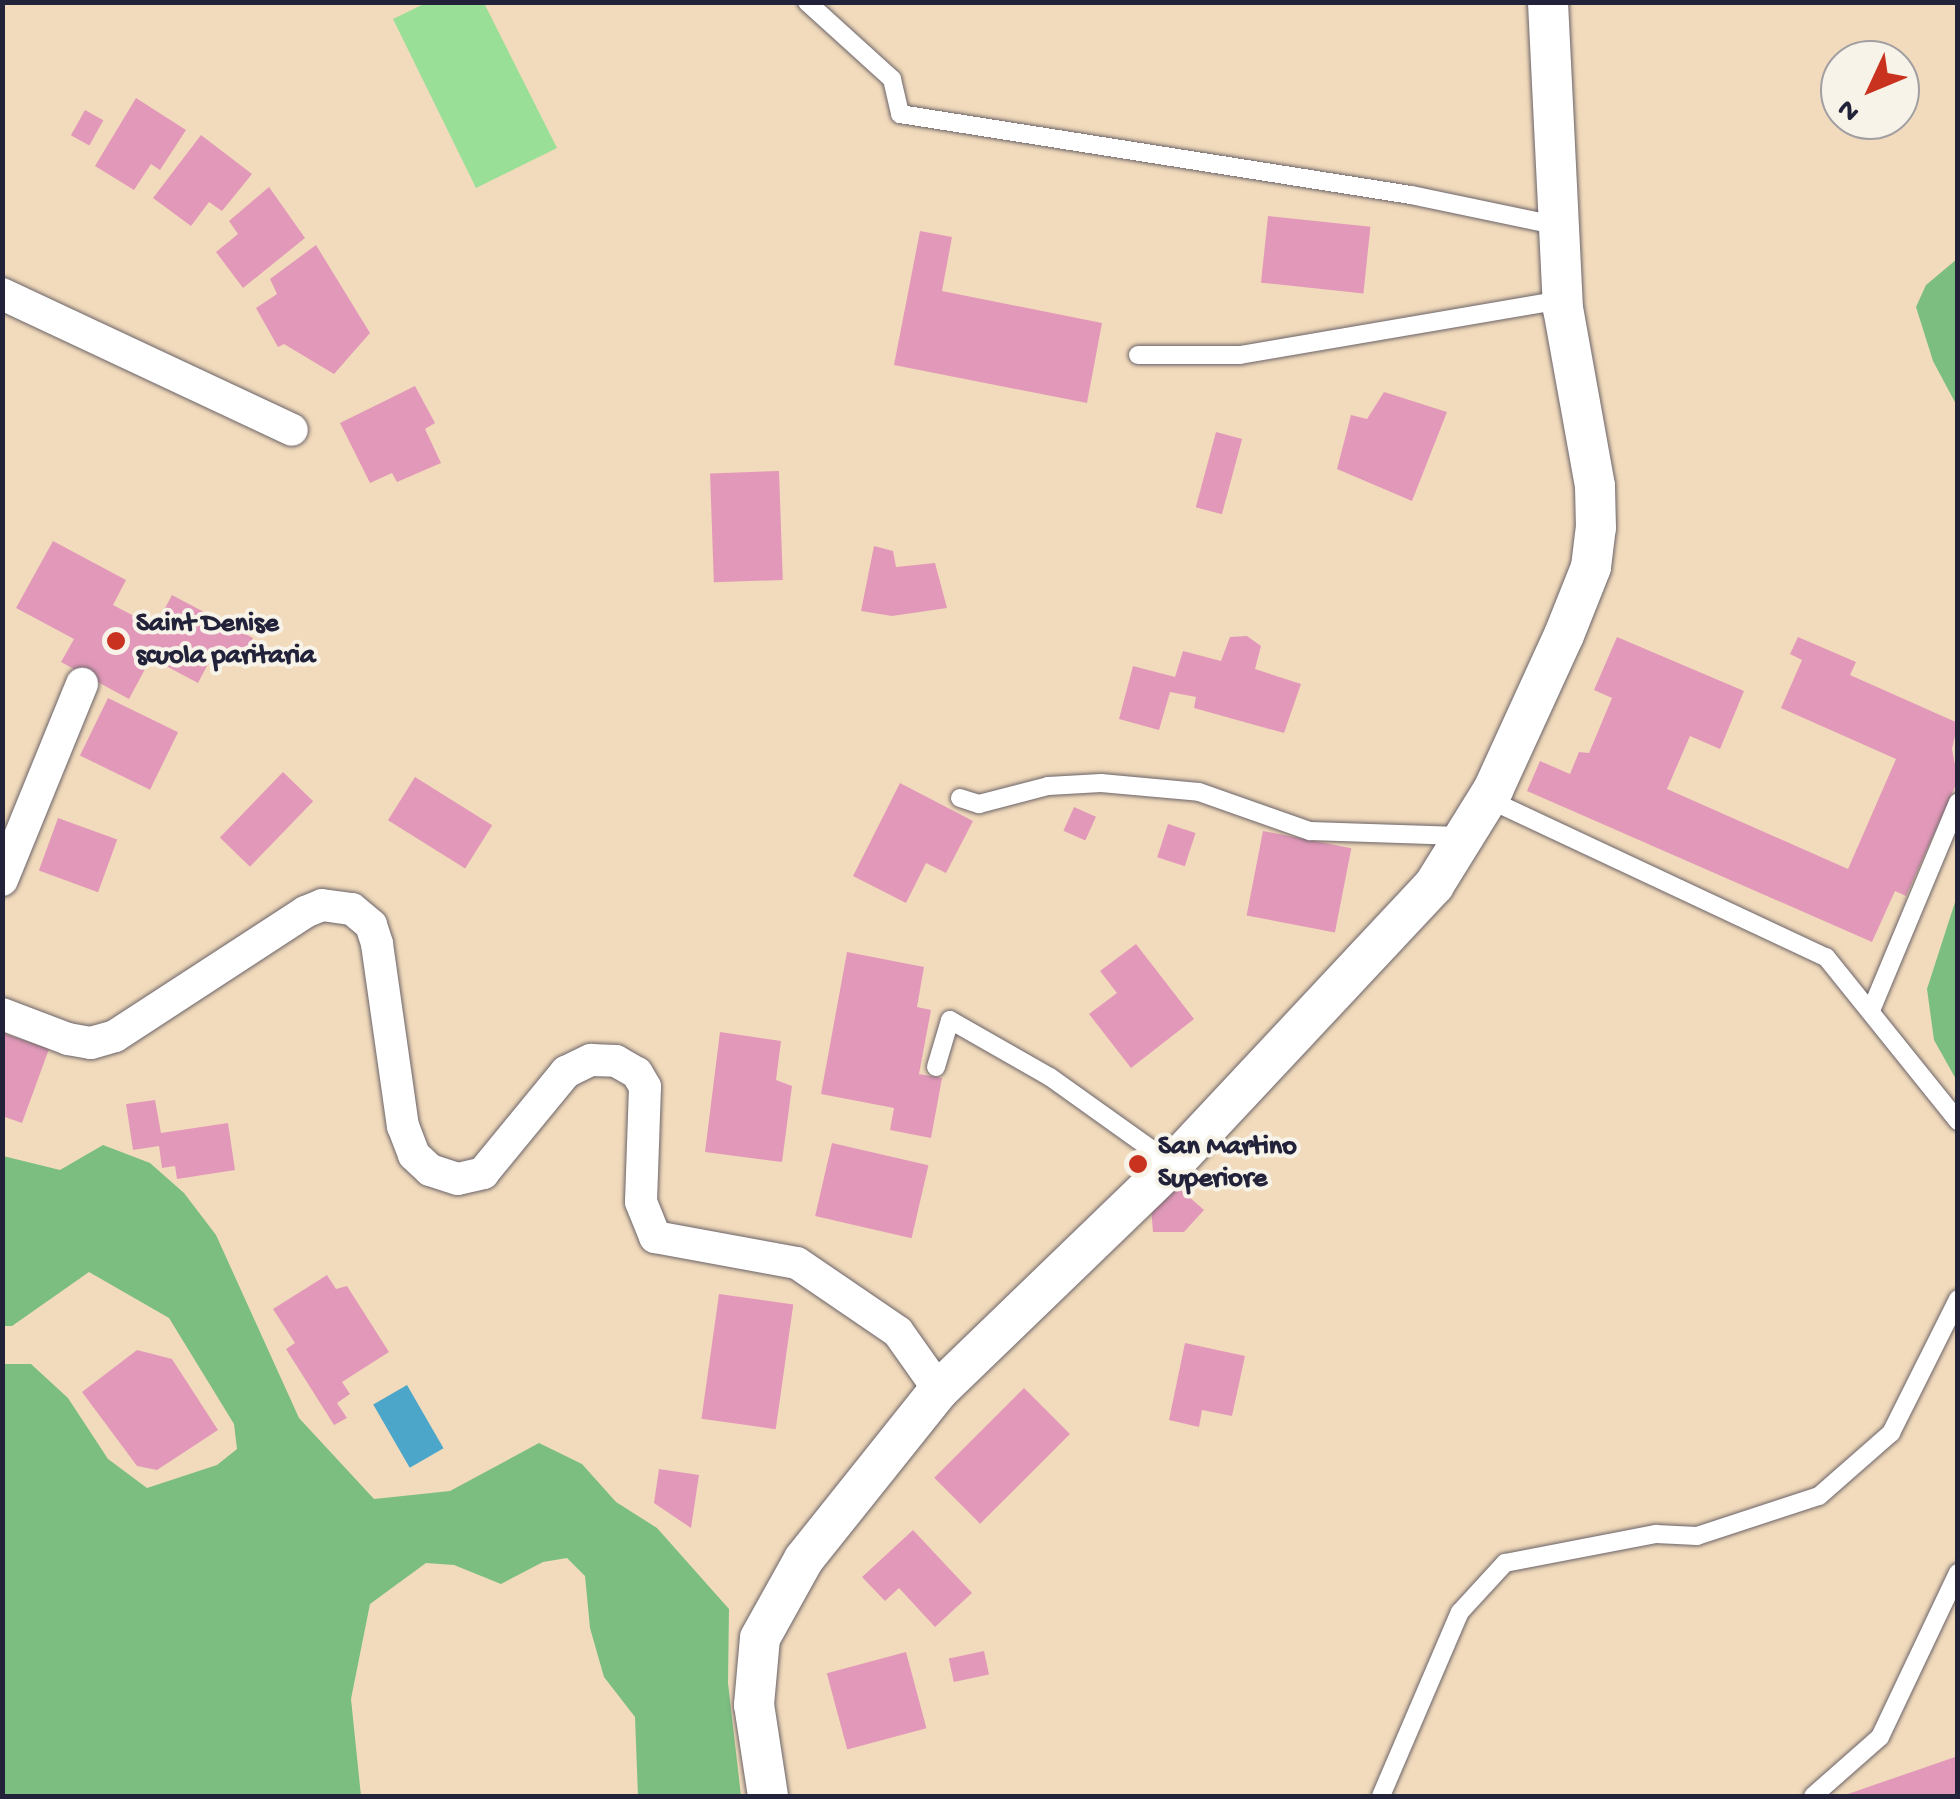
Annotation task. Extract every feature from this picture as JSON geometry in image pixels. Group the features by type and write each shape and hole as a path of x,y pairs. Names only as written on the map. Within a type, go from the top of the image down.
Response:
{"street":[{"path":"768,1796 754,1706 760,1638 836,1514 939,1390 1172,1164 1434,885 1488,798 1564,635 1594,548 1595,486 1562,300 1555,225 1548,2"},
{"path":"2,294 292,430"},
{"path":"2,880 82,684"},
{"path":"2,1014 68,1039 92,1043 115,1036 305,912 322,905 352,909 371,925 377,944 403,1126 414,1154 430,1170 458,1179 483,1173 566,1072 592,1060 616,1061 637,1073 645,1086 641,1202 655,1237 797,1263 898,1332 939,1390"}],"lane":[{"path":"807,2 892,79 900,114 1412,195 1555,225"},
{"path":"1138,355 1240,355 1562,300"},
{"path":"960,798 978,804 1048,786 1101,783 1199,792 1310,831 1464,836"},
{"path":"1488,798 1826,956 1872,1008 1958,1121"},
{"path":"1872,1008 1958,802"},
{"path":"936,1067 950,1020 1050,1077 1172,1164"},
{"path":"1381,1796 1460,1612 1506,1563 1550,1549 1656,1534 1697,1536 1819,1496 1891,1432 1958,1299"},
{"path":"1813,1796 1880,1737 1958,1573"}],"green space":[{"path":"426,3 484,3 557,148 476,188 393,19"},
{"path":"1957,259 1957,406 1933,361 1916,307 1926,285"},
{"path":"1957,896 1958,1081 1934,1040 1927,989"},
{"path":"103,1145 150,1163 184,1193 216,1235 299,1418 374,1499 450,1491 539,1443 582,1464 616,1502 657,1528 729,1609 728,1683 741,1796 638,1796 635,1717 604,1677 590,1628 585,1576 567,1558 543,1562 501,1584 454,1565 426,1563 370,1604 351,1699 361,1796 3,1796 3,1364 31,1364 68,1398 108,1459 147,1488 217,1465 237,1449 234,1424 169,1318 89,1272 12,1326 3,1326 3,1156 60,1170"}],"water":[{"path":"407,1385 444,1448 410,1468 373,1404"}],"building":[{"path":"136,98 186,130 160,170 151,164 134,190 95,166"},
{"path":"85,110 103,120 89,146 71,135"},
{"path":"201,135 252,174 222,211 209,202 191,226 153,198"},
{"path":"269,187 305,238 243,288 216,252 238,234 229,221"},
{"path":"1268,216 1370,227 1363,293 1261,283"},
{"path":"920,231 952,237 942,291 1102,323 1087,403 894,365"},
{"path":"316,245 370,333 334,374 284,344 278,347 256,308 277,294 270,279"},
{"path":"415,386 435,423 425,429 441,463 397,482 392,473 370,483 340,423"},
{"path":"1384,392 1447,412 1412,501 1337,469 1351,415 1367,419"},
{"path":"1216,432 1242,439 1222,514 1196,507"},
{"path":"779,471 783,580 714,582 710,473"},
{"path":"53,541 126,580 113,605 155,627 172,595 253,638 241,661 228,654 220,670 208,664 198,683 151,658 129,699 61,662 74,639 16,608"},
{"path":"874,546 893,551 896,567 935,563 947,608 892,616 861,611"},
{"path":"1247,636 1261,646 1255,669 1301,684 1284,733 1194,708 1196,697 1170,692 1159,730 1119,719 1133,666 1175,677 1183,651 1221,661 1230,637"},
{"path":"1617,637 1744,691 1720,749 1690,736 1667,789 1848,869 1896,759 1781,708 1802,660 1790,654 1798,637 1856,662 1850,675 1958,723 1952,749 1958,780 1906,896 1895,891 1872,942 1527,791 1540,761 1570,774 1579,752 1589,753 1612,698 1594,690"},
{"path":"108,698 178,732 150,790 80,756"},
{"path":"283,772 313,801 250,867 220,837"},
{"path":"415,777 492,825 465,868 388,820"},
{"path":"900,783 973,821 946,873 926,863 906,903 853,876"},
{"path":"1074,807 1096,817 1085,841 1063,831"},
{"path":"58,818 117,840 98,892 39,871"},
{"path":"1168,824 1196,833 1185,866 1157,857"},
{"path":"1263,831 1351,848 1335,933 1247,915"},
{"path":"1136,944 1194,1019 1131,1068 1089,1014 1117,993 1100,971"},
{"path":"847,952 924,967 917,1007 931,1010 919,1074 942,1078 931,1138 890,1130 894,1108 821,1094"},
{"path":"720,1032 781,1041 776,1080 792,1086 782,1162 705,1152"},
{"path":"2,1033 49,1049 22,1123 2,1116"},
{"path":"155,1100 161,1133 228,1123 235,1170 177,1179 175,1166 162,1168 159,1146 133,1150 126,1104"},
{"path":"832,1143 928,1165 912,1238 815,1216"},
{"path":"1172,1182 1204,1210 1184,1232 1153,1232 1151,1207"},
{"path":"327,1275 336,1289 347,1286 389,1352 342,1382 350,1394 337,1403 347,1418 334,1425 286,1349 295,1343 273,1309"},
{"path":"719,1294 793,1304 776,1429 701,1419"},
{"path":"1185,1343 1245,1356 1232,1416 1202,1410 1199,1427 1169,1420"},
{"path":"137,1350 172,1359 218,1430 157,1470 137,1466 82,1392"},
{"path":"1024,1388 1070,1434 980,1524 934,1478"},
{"path":"659,1469 699,1475 691,1528 654,1503"},
{"path":"913,1530 972,1593 935,1627 899,1588 885,1601 862,1577"},
{"path":"984,1651 989,1674 954,1682 949,1658"},
{"path":"906,1652 926,1728 847,1750 827,1673"},
{"path":"1958,1756 1958,1796 1842,1796"}],"place":[{"name":"Saint Denise scuola paritaria","path":"116,641"},
{"name":"San Martino Superiore","path":"1138,1164"}]}
